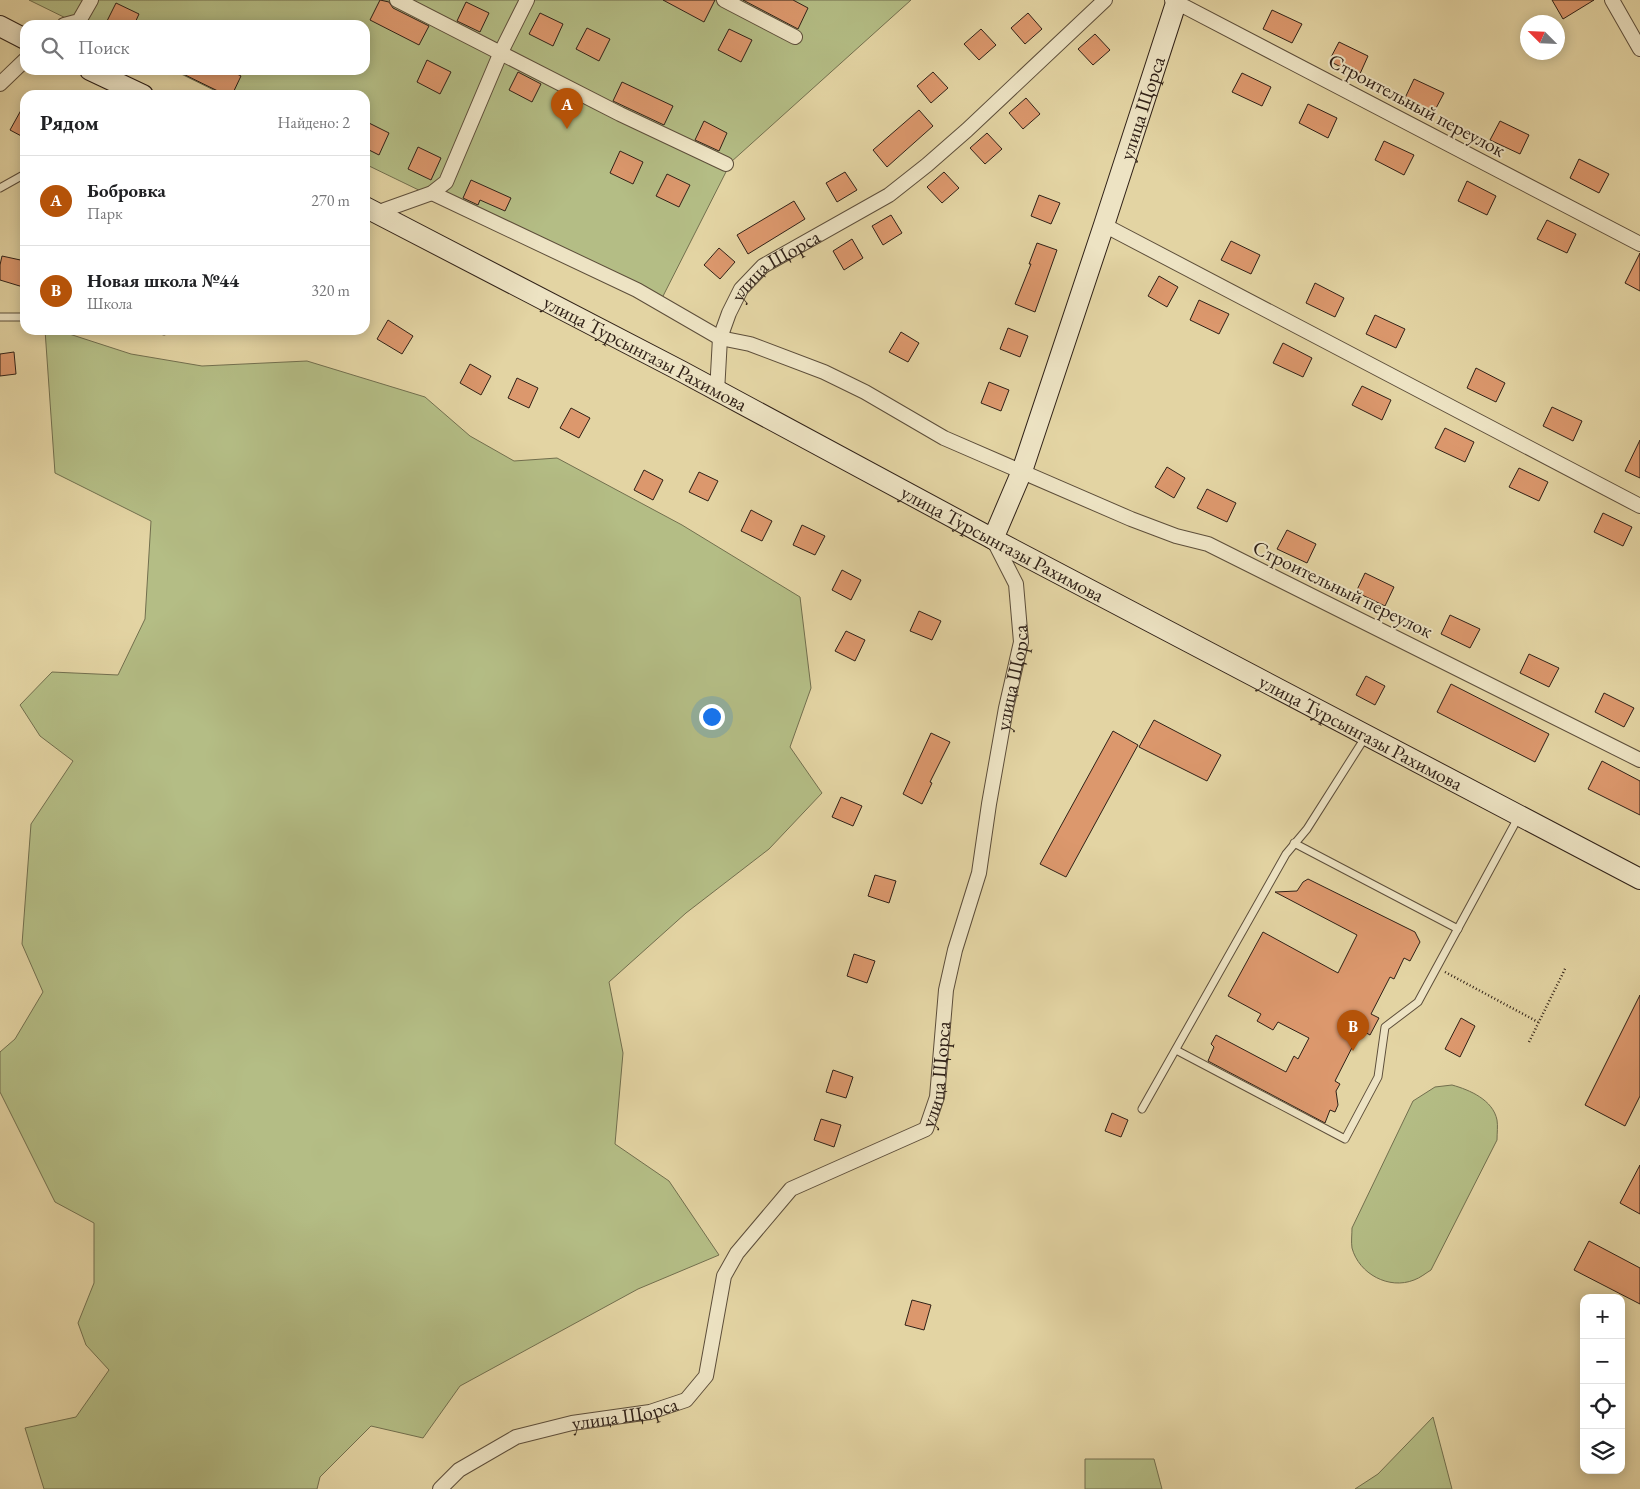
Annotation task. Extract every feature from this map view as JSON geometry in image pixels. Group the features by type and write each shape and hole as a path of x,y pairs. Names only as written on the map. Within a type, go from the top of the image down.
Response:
{"street":[{"path":"80,20 91,0"},
{"path":"397,0 620,114 726,164"},
{"path":"371,210 432,193 446,182 501,52 527,0"},
{"path":"724,0 795,37"},
{"name":"улица Щорса","path":"717,392 720,338 741,288 763,266 888,195 928,165 1105,0"},
{"path":"1612,0 1640,49"},
{"name":"улица Щорса","path":"440,1489 458,1470 516,1437 572,1422 650,1412 686,1400 706,1376 724,1276 737,1253 791,1189 926,1128 937,1097 946,990 955,950 980,873 989,804 1021,642 1016,584 992,539 1022,471 1104,225 1175,1"},
{"name":"Строительный переулок","path":"1175,1 1640,244"},
{"path":"0,26 20,36"},
{"path":"0,84 20,65"},
{"path":"101,75 132,90"},
{"path":"432,193 637,290 720,338 750,344 824,372 865,392 944,438 1022,471"},
{"name":"улица Турсынгазы Рахимова","path":"371,210 680,371 992,539 1640,879"},
{"path":"1104,225 1640,506"},
{"name":"Строительный переулок","path":"1022,471 1130,519 1176,536 1208,544 1640,760"}],"lane":[{"path":"0,188 20,177"},
{"path":"0,317 20,317"},
{"path":"1142,1109 1286,854 1307,829 1367,736"},
{"path":"1176,1050 1345,1139 1378,1077 1385,1028 1418,1002 1519,816"},
{"path":"1294,843 1458,929"}],"path":[{"path":"1529,1042 1566,967"},
{"path":"1437,968 1538,1022"}],"green space":[{"path":"29,0 911,0 731,162 658,306 370,166 370,90 214,90 183,75 370,75 370,20 70,20"},
{"path":"45,335 72,335 131,354 202,366 307,361 425,397 470,436 514,461 557,458 682,525 800,597 811,688 790,747 822,793 769,849 686,913 609,982 623,1053 615,1144 669,1181 719,1255 638,1289 460,1386 423,1438 371,1426 320,1477 317,1489 44,1489 25,1428 76,1417 109,1370 86,1345 78,1323 94,1283 94,1223 55,1202 0,1092 0,1052 15,1039 43,992 22,944 31,824 73,761 40,736 20,705 52,672 118,675 145,619 151,521 55,473"},
{"path":"1452,1085 1473,1093 1486,1101 1491,1107 1497,1120 1497,1140 1431,1270 1416,1279 1404,1283 1395,1283 1376,1278 1361,1265 1356,1257 1352,1248 1352,1228 1413,1101 1435,1087"},
{"path":"1433,1417 1452,1489 1355,1489 1378,1474"},
{"path":"1085,1459 1154,1459 1162,1489 1085,1489"}],"building":[{"path":"380,0 389,2 393,8 429,26 419,45 370,20"},
{"path":"663,0 715,0 704,22"},
{"path":"743,0 793,0 808,8 798,29"},
{"path":"1552,0 1594,0 1565,18 1565,15 1561,15"},
{"path":"466,2 489,13 480,32 457,21"},
{"path":"116,3 139,14 136,20 108,20"},
{"path":"1272,10 1302,24 1292,43 1263,29"},
{"path":"540,13 563,24 553,46 529,34"},
{"path":"1028,13 1042,29 1025,44 1011,28"},
{"path":"587,28 610,39 599,61 576,49"},
{"path":"729,29 752,40 741,62 718,50"},
{"path":"981,29 996,45 979,60 964,44"},
{"path":"1095,34 1110,50 1093,65 1078,49"},
{"path":"1339,42 1368,56 1359,76 1329,61"},
{"path":"427,60 451,72 440,94 417,82"},
{"path":"518,72 541,84 532,102 509,90"},
{"path":"933,72 948,88 931,103 917,86"},
{"path":"1242,73 1271,87 1262,106 1232,92"},
{"path":"185,75 241,76 234,90 216,90"},
{"path":"1414,79 1444,93 1434,112 1405,98"},
{"path":"622,82 673,106 664,125 613,101"},
{"path":"1026,98 1040,114 1023,129 1009,113"},
{"path":"1308,104 1337,118 1328,138 1299,123"},
{"path":"919,110 933,126 887,167 873,150"},
{"path":"20,112 20,135 10,130"},
{"path":"704,121 727,133 719,151 695,140"},
{"path":"1500,121 1529,135 1520,154 1490,140"},
{"path":"370,124 389,133 379,155 370,150"},
{"path":"987,133 1002,149 985,164 970,148"},
{"path":"1384,141 1414,155 1404,175 1375,160"},
{"path":"418,147 441,158 431,180 408,169"},
{"path":"620,151 643,162 633,184 610,173"},
{"path":"1579,159 1609,174 1599,193 1570,178"},
{"path":"845,172 857,190 837,202 826,183"},
{"path":"944,172 959,188 942,203 927,187"},
{"path":"667,174 690,185 679,207 656,196"},
{"path":"471,180 511,198 505,211 480,200 478,205 463,198"},
{"path":"1467,181 1496,196 1487,215 1458,201"},
{"path":"1039,195 1060,203 1051,224 1031,216"},
{"path":"794,201 805,219 748,254 737,235"},
{"path":"891,215 902,233 883,245 872,226"},
{"path":"1547,220 1576,234 1567,253 1537,239"},
{"path":"852,239 863,258 844,270 833,251"},
{"path":"1231,241 1260,255 1251,274 1221,260"},
{"path":"1037,243 1057,250 1035,312 1015,304"},
{"path":"719,248 735,262 720,279 704,265"},
{"path":"1640,253 1640,291 1625,283"},
{"path":"2,256 20,260 20,286 0,280"},
{"path":"1159,276 1178,287 1167,307 1148,296"},
{"path":"1315,283 1344,298 1335,317 1306,303"},
{"path":"1199,300 1229,314 1219,334 1190,320"},
{"path":"1375,315 1405,329 1396,348 1366,334"},
{"path":"388,320 413,336 402,354 377,339"},
{"path":"1008,328 1028,336 1020,357 1000,349"},
{"path":"901,332 919,343 908,362 889,352"},
{"path":"1283,343 1312,358 1303,377 1273,363"},
{"path":"14,352 16,374 0,376 0,354"},
{"path":"470,364 491,376 481,395 460,383"},
{"path":"1476,368 1505,383 1496,402 1467,388"},
{"path":"517,378 538,388 529,408 508,398"},
{"path":"989,382 1009,390 1001,411 981,403"},
{"path":"1362,386 1391,400 1382,420 1352,405"},
{"path":"1552,407 1582,421 1573,441 1543,426"},
{"path":"571,408 590,418 579,438 560,428"},
{"path":"1445,428 1474,442 1465,462 1435,448"},
{"path":"1640,440 1640,478 1625,471"},
{"path":"1167,467 1185,478 1174,498 1155,487"},
{"path":"1519,468 1548,482 1539,501 1509,487"},
{"path":"644,470 663,480 653,500 634,490"},
{"path":"699,472 718,481 708,501 689,492"},
{"path":"1207,489 1236,503 1227,522 1197,508"},
{"path":"751,510 772,521 762,541 741,531"},
{"path":"1603,513 1632,527 1623,546 1594,532"},
{"path":"802,525 825,536 815,555 793,545"},
{"path":"1287,530 1316,544 1307,563 1277,549"},
{"path":"842,570 861,580 851,600 832,590"},
{"path":"1365,573 1394,587 1385,606 1356,592"},
{"path":"919,611 941,621 932,640 910,631"},
{"path":"1450,615 1480,629 1470,648 1441,634"},
{"path":"846,631 865,640 855,661 835,651"},
{"path":"1529,654 1559,668 1549,687 1520,673"},
{"path":"1366,676 1385,686 1375,705 1356,695"},
{"path":"1451,684 1549,734 1535,762 1437,712"},
{"path":"1604,693 1634,708 1624,727 1595,712"},
{"path":"1154,720 1221,755 1207,781 1139,747"},
{"path":"1113,731 1138,745 1066,877 1040,864"},
{"path":"931,733 950,742 930,782 932,783 922,804 903,794"},
{"path":"1602,761 1640,781 1640,815 1588,789"},
{"path":"841,797 862,806 853,826 832,817"},
{"path":"875,875 896,881 889,903 868,896"},
{"path":"1308,879 1415,932 1420,942 1410,961 1404,958 1394,979 1390,977 1371,1014 1379,1018 1370,1035 1361,1030 1335,1081 1340,1084 1336,1091 1338,1105 1335,1112 1330,1110 1325,1123 1208,1061 1214,1047 1211,1044 1216,1035 1286,1072 1294,1056 1298,1059 1309,1038 1278,1022 1273,1030 1257,1021 1261,1014 1228,996 1263,932 1338,973 1357,935 1275,892 1297,891 1303,882"},
{"path":"854,954 875,961 867,983 847,976"},
{"path":"1640,995 1640,1096 1625,1126 1585,1105"},
{"path":"1461,1018 1475,1026 1460,1057 1445,1049"},
{"path":"833,1070 853,1077 846,1098 826,1092"},
{"path":"1112,1113 1128,1120 1121,1137 1105,1131"},
{"path":"821,1119 841,1125 834,1147 814,1140"},
{"path":"1640,1165 1640,1214 1620,1203"},
{"path":"1589,1241 1640,1268 1640,1304 1625,1296 1625,1294 1621,1294 1574,1270"},
{"path":"912,1300 931,1305 924,1330 905,1325"}],"place":[{"name":"Бобровка","path":"567,129"},
{"name":"Новая школа №44","path":"1353,1051"}]}
